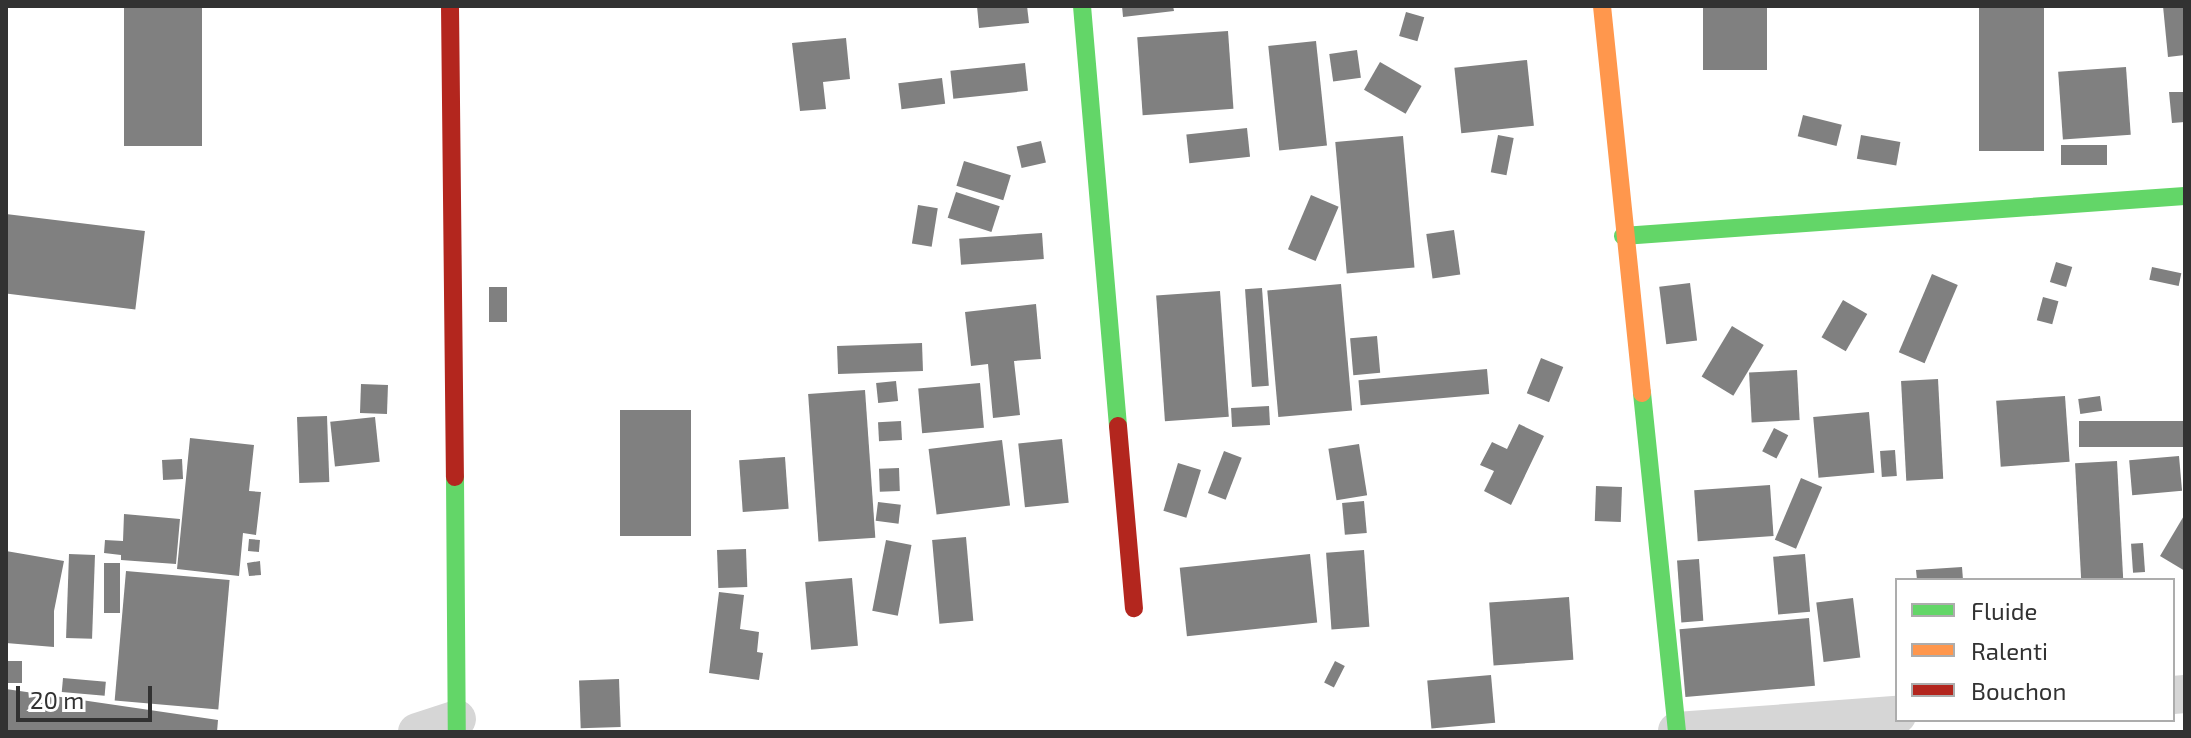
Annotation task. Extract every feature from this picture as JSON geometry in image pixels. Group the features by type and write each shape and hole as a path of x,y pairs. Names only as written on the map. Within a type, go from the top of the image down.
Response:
{"street":[{"path":"417,732 457,726 450,6"},
{"path":"1082,6 1134,608"},
{"path":"1602,6 1623,236 1677,732 1895,715"},
{"path":"1623,236 2185,196"}],"building":[{"path":"124,6 202,6 202,146 124,146"},
{"path":"977,6 1027,6 1029,23 979,28"},
{"path":"1122,6 1173,6 1174,11 1123,17"},
{"path":"1703,6 1767,6 1767,70 1703,70"},
{"path":"1979,6 2044,6 2044,151 1979,151"},
{"path":"2163,6 2184,6 2185,55 2168,57"},
{"path":"1406,12 1424,17 1417,41 1399,36"},
{"path":"1228,31 1233,109 1143,115 1137,37"},
{"path":"846,38 850,79 823,82 826,109 800,111 792,43"},
{"path":"1316,41 1327,145 1279,150 1268,46"},
{"path":"1357,50 1361,78 1333,82 1329,54"},
{"path":"1527,60 1534,126 1461,133 1454,68"},
{"path":"1380,62 1422,86 1406,114 1364,90"},
{"path":"1025,63 1028,91 953,99 950,71"},
{"path":"2126,67 2131,135 2063,140 2058,72"},
{"path":"942,78 945,104 901,109 898,83"},
{"path":"2169,92 2185,92 2185,122 2172,123"},
{"path":"1803,115 1842,125 1836,146 1798,136"},
{"path":"1247,128 1250,157 1189,163 1186,134"},
{"path":"1498,135 1514,138 1506,175 1491,172"},
{"path":"1861,135 1900,142 1896,166 1857,159"},
{"path":"1403,136 1415,267 1347,273 1335,142"},
{"path":"1041,141 1046,162 1022,168 1017,147"},
{"path":"2061,145 2107,145 2107,165 2061,165"},
{"path":"964,161 1011,175 1003,200 956,186"},
{"path":"956,192 1000,206 991,232 948,218"},
{"path":"1311,195 1339,207 1316,261 1288,249"},
{"path":"918,205 938,208 932,247 912,244"},
{"path":"6,214 145,231 135,309 6,294"},
{"path":"1454,230 1460,275 1433,278 1426,234"},
{"path":"1042,233 1044,259 961,265 959,239"},
{"path":"2056,262 2072,267 2066,287 2050,282"},
{"path":"2152,267 2181,273 2179,286 2149,280"},
{"path":"1932,274 1958,285 1925,363 1899,352"},
{"path":"1690,283 1697,341 1666,344 1659,287"},
{"path":"1341,284 1352,411 1278,417 1267,290"},
{"path":"489,287 507,287 507,322 489,322"},
{"path":"1262,288 1269,386 1252,387 1245,289"},
{"path":"1220,291 1229,417 1165,421 1156,295"},
{"path":"2043,297 2058,301 2052,324 2037,320"},
{"path":"1843,300 1867,314 1846,351 1822,337"},
{"path":"1036,304 1041,359 1014,361 1020,415 993,418 988,364 971,366 965,312"},
{"path":"1732,326 1764,345 1733,396 1702,377"},
{"path":"1377,336 1380,373 1353,375 1350,338"},
{"path":"922,343 923,371 838,374 837,346"},
{"path":"1541,358 1563,367 1549,402 1527,393"},
{"path":"1487,369 1489,394 1361,405 1358,380"},
{"path":"1797,370 1800,420 1752,422 1749,373"},
{"path":"1938,379 1943,479 1906,481 1901,381"},
{"path":"896,381 898,401 878,403 876,383"},
{"path":"980,383 984,428 922,433 918,388"},
{"path":"361,384 388,385 387,414 360,413"},
{"path":"865,390 875,538 818,542 808,394"},
{"path":"2065,396 2070,462 2001,467 1996,401"},
{"path":"2100,396 2102,411 2080,414 2078,399"},
{"path":"1269,406 1270,425 1232,427 1231,408"},
{"path":"620,410 691,410 691,536 620,536"},
{"path":"1869,412 1874,473 1819,478 1813,417"},
{"path":"327,416 329,482 299,483 297,417"},
{"path":"375,417 380,462 335,466 330,422"},
{"path":"901,421 902,440 879,441 878,422"},
{"path":"2079,421 2185,421 2185,447 2079,447"},
{"path":"1519,424 1544,436 1511,505 1484,491 1494,471 1480,465 1492,442 1507,449"},
{"path":"1774,428 1788,435 1776,458 1762,451"},
{"path":"190,438 254,445 249,491 261,492 256,535 243,533 239,576 177,569"},
{"path":"1062,439 1069,503 1025,507 1018,444"},
{"path":"1002,440 1010,506 937,515 929,449"},
{"path":"1359,444 1367,495 1337,500 1328,449"},
{"path":"1895,450 1897,476 1882,477 1880,451"},
{"path":"1224,451 1242,458 1226,500 1208,493"},
{"path":"2179,456 2182,491 2132,495 2129,460"},
{"path":"785,457 789,509 743,512 739,460"},
{"path":"182,459 183,479 163,480 162,460"},
{"path":"2117,461 2123,578 2081,578 2075,463"},
{"path":"1178,463 1201,470 1186,518 1163,511"},
{"path":"899,468 900,491 880,492 879,469"},
{"path":"1801,478 1822,487 1796,549 1775,540"},
{"path":"1770,485 1774,536 1698,541 1694,490"},
{"path":"1596,486 1622,487 1621,522 1595,521"},
{"path":"1364,501 1367,533 1345,535 1342,503"},
{"path":"878,502 901,505 899,524 876,521"},
{"path":"124,514 180,519 176,564 121,560 121,555 104,553 105,540 123,541"},
{"path":"2185,514 2185,571 2160,556"},
{"path":"966,537 973,621 939,624 932,540"},
{"path":"249,539 260,540 259,552 248,551"},
{"path":"886,540 912,545 898,616 872,611"},
{"path":"2143,543 2145,572 2133,573 2131,544"},
{"path":"746,549 747,587 718,588 717,550"},
{"path":"1364,550 1369,627 1331,629 1326,553"},
{"path":"6,551 64,561 54,611 54,647 6,643"},
{"path":"69,554 95,555 92,639 66,638"},
{"path":"1310,554 1317,623 1187,636 1180,568"},
{"path":"1805,554 1810,612 1778,615 1773,557"},
{"path":"1699,559 1703,621 1681,622 1677,561"},
{"path":"260,561 261,575 249,576 247,563"},
{"path":"104,563 120,563 120,613 104,613"},
{"path":"1962,567 1963,578 1917,578 1916,570"},
{"path":"126,571 230,580 218,710 115,701"},
{"path":"852,578 858,646 811,650 805,582"},
{"path":"719,592 744,595 740,629 759,632 757,652 763,653 759,680 709,673"},
{"path":"1569,597 1573,660 1494,665 1489,603"},
{"path":"1853,598 1860,658 1824,662 1816,603"},
{"path":"1809,618 1815,686 1685,697 1679,629"},
{"path":"6,661 22,661 22,683 6,683"},
{"path":"1335,661 1345,666 1334,687 1324,682"},
{"path":"1491,675 1495,723 1431,728 1427,681"},
{"path":"63,678 106,682 105,696 62,692"},
{"path":"619,679 621,727 581,728 579,680"},
{"path":"6,689 218,720 217,732 6,732"}],"traffic: fast":[{"path":"1082,6 1118,426"},
{"path":"1623,236 2185,196"},
{"path":"1642,393 1677,732"},
{"path":"455,477 457,732"}],"traffic: slow":[{"path":"1602,6 1642,393"}],"traffic: jam":[{"path":"450,6 455,477"},
{"path":"1118,426 1134,608"}]}
